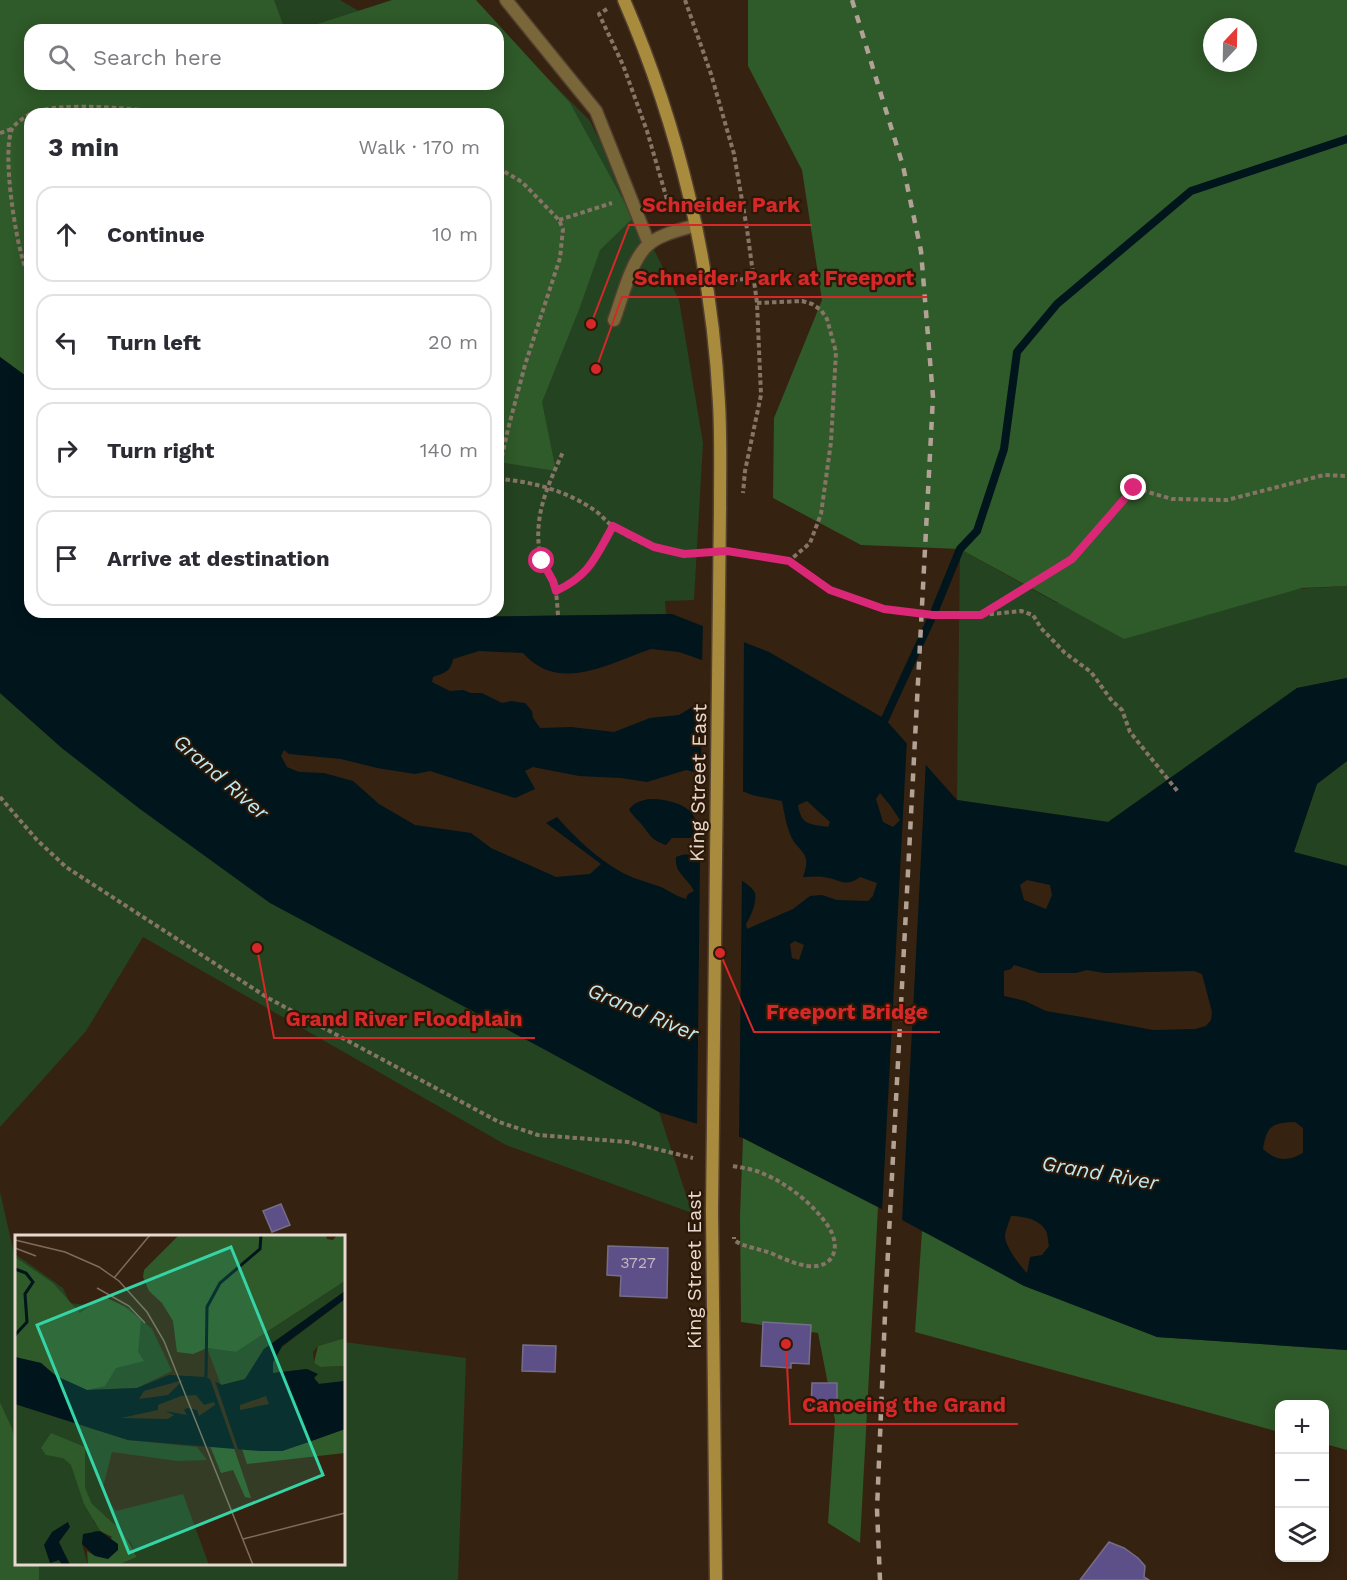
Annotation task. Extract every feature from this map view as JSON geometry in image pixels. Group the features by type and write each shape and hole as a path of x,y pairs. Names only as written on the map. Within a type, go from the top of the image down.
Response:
{"main road":[{"name":"King Street East","path":"624,0 650,61 666,111 696,225 707,283 719,403 720,508 712,1211 716,1580"}],"lane":[{"path":"506,0 596,111 649,244"},
{"path":"614,321 636,261 649,244 670,233 696,225"}],"path":[{"path":"685,0 711,74 734,154 757,303 761,395 745,471 742,499"},
{"path":"605,10 599,14 643,120 664,195"},
{"path":"51,108 80,108"},
{"path":"0,133 12,129 24,117"},
{"path":"12,129 9,152 10,183 24,264"},
{"path":"504,172 522,182 559,220 563,229 560,258 525,365 504,448"},
{"path":"559,220 631,197"},
{"path":"707,283 754,278"},
{"path":"757,303 802,301 812,304 827,319 836,352 831,442 821,514 810,543 789,561"},
{"path":"558,615 556,591 540,554 539,513 546,488 563,452"},
{"path":"981,615 1072,559 1134,488 1172,499 1227,500 1324,475 1347,476"},
{"path":"504,478 546,488 589,507 613,526 654,547 684,554 705,552"},
{"path":"556,591 578,579 588,568 613,526"},
{"path":"737,552 789,561 830,590 884,609 933,615 981,615 1022,611 1033,615 1041,628 1065,653 1091,672 1112,701 1122,710 1130,732 1179,793"},
{"path":"0,797 52,855 76,873 268,998 499,1122 538,1135 628,1142 699,1159"},
{"path":"722,1164 766,1174 797,1194 829,1228 836,1249 833,1257 825,1264 810,1266 796,1264 760,1248 741,1246"}],"green space":[{"path":"0,0 340,0 374,20 477,7 494,24 24,24 24,90 504,90 504,34 590,121 679,300 703,443 694,600 665,601 666,614 504,616 504,108 24,108 24,305"},
{"path":"0,0 274,0 283,24 24,24 24,90 504,90 504,31 570,103 633,218 600,250 542,402 556,471 504,463 504,108 24,108 24,375 0,357"},
{"path":"392,0 476,0 498,24 318,24"},
{"path":"748,0 1347,0 1347,586 1302,588 1124,639 960,549 861,545 773,498 774,418 822,300 802,170 748,66"},
{"path":"960,549 1057,603 1347,586 1347,678 1297,688 1109,822 957,800"},
{"path":"0,693 63,749 551,1053 659,1112 692,1213 506,1145 143,937 86,1031 0,1127"},
{"path":"1347,761 1347,866 1293,852 1317,784"},
{"path":"743,1138 878,1207 860,1543 828,1523 835,1420 818,1333 741,1322 740,1215"},
{"path":"0,1192 15,1258 15,1440 0,1402"},
{"path":"922,1231 1157,1337 1347,1350 1347,1450 1329,1445 1329,1400 1275,1400 1275,1431 915,1332"},
{"path":"345,1342 466,1358 458,1580 39,1580 39,1565 345,1565"},
{"path":"0,1402 15,1440 15,1565 39,1565 39,1580 0,1580"}],"water":[{"name":"Grand River","path":"0,357 24,375 24,618 504,618 672,614 769,652 885,719 957,800 1108,822 1297,688 1347,678 1347,761 1317,784 1294,852 1347,866 1347,1350 1157,1337 1024,1286 878,1207 743,1138 659,1112 270,903 140,809 63,749 0,693","holes":["651,649 679,652 742,674 739,702 692,707 679,715 650,718 614,732 571,727 540,728 533,718 532,711 525,703 511,701 502,703 482,693 463,690 450,691 432,682 433,677 449,669 453,659 479,651 523,653 537,665 552,672 569,673 585,672","284,750 289,754 341,759 415,774 430,771 515,798 535,789 525,771 533,767 579,776 647,782 686,770 752,795 782,801 790,834 805,857 806,868 803,877 823,877 845,883 860,877 877,883 873,896 868,901 837,900 822,895 810,896 793,909 747,929 746,924 755,901 752,888 726,871 696,857 690,855 676,857 679,871 694,891 688,894 686,899 613,867 573,835 557,817 546,823 601,864 590,874 556,877 491,848 471,833 415,825 379,804 353,781 324,773 299,772 287,767 281,756","880,793 900,820 893,827 883,822 876,799","807,801 830,822 828,827 808,823 799,812 798,805","1027,880 1050,885 1052,895 1046,909 1024,900 1020,885","795,941 804,945 799,960 792,958 790,944","1014,965 1040,973 1076,973 1087,970 1104,973 1194,971 1202,974 1212,1012 1211,1020 1206,1026 1195,1029 1153,1030 1046,1011 1025,1001 1004,996 1004,971 1011,969","1295,1122 1303,1128 1303,1153 1282,1159 1263,1149 1269,1130 1281,1123","1011,1216 1035,1221 1047,1233 1049,1246 1042,1255 1030,1257 1027,1273 1017,1261 1005,1239"]},
{"path":"649,799 683,806 694,817 697,834 690,838 672,838 666,845 655,840 629,810 640,801"}],"pier":[{"path":"703,623 744,639 743,795 701,778 702,703 736,699 739,676 702,663"},
{"path":"907,739 926,761 902,1223 882,1212"},
{"path":"700,856 742,877 739,1139 697,1127"}],"building":[{"path":"281,1204 290,1225 272,1232 263,1211"},
{"path":"608,1246 668,1248 667,1298 620,1296 621,1276 607,1275"},
{"path":"763,1322 811,1325 809,1364 791,1363 791,1368 761,1366"},
{"path":"523,1345 556,1346 555,1372 522,1371"},
{"path":"812,1383 837,1383 837,1407 811,1406"},
{"path":"1109,1542 1124,1548 1138,1558 1145,1566 1144,1577 1149,1580 1080,1580"}],"waterway":[{"path":"885,719 933,615 960,549 977,531 1004,449 1017,352 1057,304 1191,191 1347,139"}],"railway":[{"path":"852,0 903,166 921,251 933,397 886,1290 877,1509 880,1580"}],"place":[{"name":"Schneider Park","path":"591,324"},
{"name":"Schneider Park at Freeport","path":"596,369"},
{"name":"Grand River Floodplain","path":"257,948"},
{"name":"Freeport Bridge","path":"720,953"},
{"name":"Canoeing the Grand","path":"786,1344"}],"route":[{"path":"542,561 556,591 571,584 588,568 613,526 654,547 684,554 727,551 789,561 830,590 884,609 933,615 981,615 1072,559 1134,488"}]}
